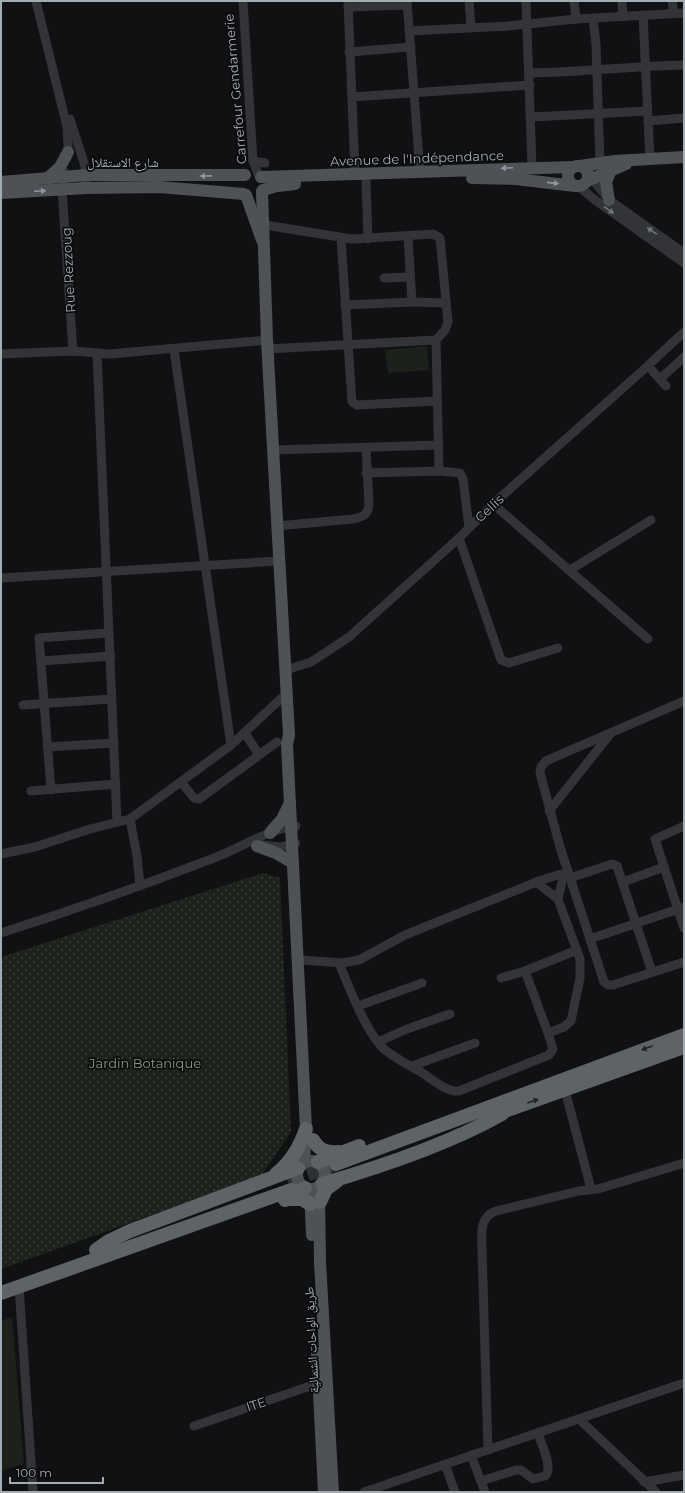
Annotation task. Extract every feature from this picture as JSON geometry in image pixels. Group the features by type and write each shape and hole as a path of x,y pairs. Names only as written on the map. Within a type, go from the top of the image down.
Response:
{"highway":[{"path":"1,1284 96,1250 289,1190 314,1187 338,1167 525,1093 684,1035"},
{"path":"96,1250 109,1241 130,1231 265,1181 309,1163 338,1167 445,1132 684,1047"},
{"path":"265,1181 289,1162 302,1141 310,1134 318,1148 329,1153 338,1167"},
{"path":"289,1190 302,1199 315,1203 326,1189 338,1167"},
{"path":"1,1293 289,1190"}],"main road":[{"path":"48,178 60,167 68,152"},
{"name":"Avenue de l'Indépendance","path":"253,175 420,172 532,167 582,177 600,163 684,157"},
{"name":"Avenue de l'Indépendance","path":"263,190 277,186 366,181 582,177 645,160"},
{"path":"609,200 606,182 611,170"},
{"name":"شارع الاستقلال","path":"3,187 48,178 86,175 253,175"},
{"name":"Carrefour Gendarmerie","path":"245,194 240,184 253,175 264,183 264,245"},
{"path":"3,187 62,189 159,187 245,194 253,197 263,190"},
{"path":"245,194 264,245 267,344 289,735 287,744 294,827"},
{"path":"289,735 292,743 294,827 293,863 310,1134"},
{"path":"270,833 282,819 291,800"},
{"path":"294,844 302,960 310,1134 309,1163 298,1180 314,1187 325,1172 309,1163"},
{"path":"257,846 276,853 293,863"},
{"name":"طريق الواحات الشمالية","path":"314,1187 320,1262 333,1492"},
{"name":"طريق الواحات الشمالية","path":"315,1203 319,1383 324,1492"}],"street":[{"name":"Rue Rezzoug","path":"36,1 67,127 68,152 62,177 62,189 73,351"},
{"path":"42,1 64,96 86,175 86,188"},
{"name":"Carrefour Gendarmerie","path":"243,1 253,161"},
{"path":"469,1 471,27"},
{"path":"526,1 532,117 532,167"},
{"path":"574,1 576,19"},
{"path":"622,1 623,16"},
{"path":"672,1 674,13"},
{"path":"355,173 348,4 407,3 420,172"},
{"path":"409,31 508,26 576,19 684,12"},
{"path":"643,15 648,121 645,160"},
{"path":"593,18 596,44 595,70 600,163"},
{"path":"349,52 411,47"},
{"path":"530,73 684,65"},
{"path":"352,97 415,94 456,89 530,85"},
{"path":"532,117 647,111"},
{"path":"648,121 684,118"},
{"path":"253,175 253,161 265,163"},
{"path":"582,177 609,200 684,253"},
{"path":"582,177 684,263"},
{"path":"366,181 368,239"},
{"path":"265,225 341,238 368,239 432,234 440,238 447,326 436,340 439,471"},
{"path":"408,236 412,302"},
{"path":"341,238 349,344 351,400 354,404 438,401"},
{"path":"384,278 410,277"},
{"path":"345,306 412,302 446,303"},
{"name":"Cellis","path":"286,670 311,662 349,637 459,538 493,504 684,332"},
{"path":"1,354 73,351 110,354 267,344 349,344 436,340"},
{"path":"174,350 231,745"},
{"path":"97,354 117,822"},
{"path":"660,379 684,357"},
{"path":"648,366 666,386"},
{"path":"274,450 439,445"},
{"path":"277,526 353,519 364,516 367,513 369,504 366,473 366,448"},
{"path":"366,473 439,471 460,473 462,475 469,527"},
{"path":"493,504 648,639"},
{"path":"570,570 651,520"},
{"path":"459,538 501,660 509,663 558,648"},
{"path":"1,578 204,564 279,561"},
{"path":"51,790 39,638 109,633"},
{"path":"41,661 110,656"},
{"path":"1,854 35,847 90,829 130,820 231,745 287,693"},
{"path":"23,705 111,699"},
{"path":"684,701 543,764 540,773 549,811 570,878 602,977 608,985 684,962"},
{"path":"549,811 612,732"},
{"path":"244,733 259,755"},
{"path":"181,782 194,798 199,799 277,742"},
{"path":"47,747 114,743"},
{"path":"31,791 116,784"},
{"path":"130,820 137,856 140,886"},
{"path":"684,826 655,839 664,867 681,908 684,928"},
{"path":"1,933 140,886 235,850 270,833 294,827"},
{"path":"235,850 265,845 280,847 294,844"},
{"path":"570,878 612,864 617,866 652,972"},
{"path":"623,882 664,867"},
{"path":"302,960 339,963 359,960 405,935 536,882 562,874 564,877 558,899"},
{"path":"536,882 558,899 577,950 580,966 580,978 572,1021 564,1027 548,1032"},
{"path":"590,939 681,908"},
{"path":"501,978 577,950"},
{"path":"339,963 358,1006 378,1042 385,1050 448,1088 460,1091 549,1056 553,1049 525,970"},
{"path":"358,1006 422,983"},
{"path":"378,1042 407,1029 450,1014"},
{"path":"412,1066 475,1043"},
{"path":"564,1090 590,1189"},
{"path":"488,1450 482,1251 484,1221 491,1213 496,1211 590,1189 598,1189 684,1163"},
{"path":"19,1286 33,1492"},
{"name":"ITE","path":"194,1426 319,1383"},
{"path":"364,1492 386,1488 471,1454 538,1434 684,1383"},
{"path":"579,1419 656,1492"},
{"path":"482,1481 516,1470 521,1470 533,1479 545,1476 548,1471 548,1463 538,1434"},
{"path":"471,1454 485,1492"},
{"path":"445,1464 455,1492"},
{"path":"644,1482 684,1475"}],"green space":[{"path":"427,346 429,370 388,373 385,350"},
{"name":"Jardin Botanique","path":"263,873 280,878 291,1132 261,1176 1,1269 1,957"},
{"path":"12,1317 24,1464 1,1471 1,1321"}],"tunnel":[{"path":"288,1182 336,1164"}]}
